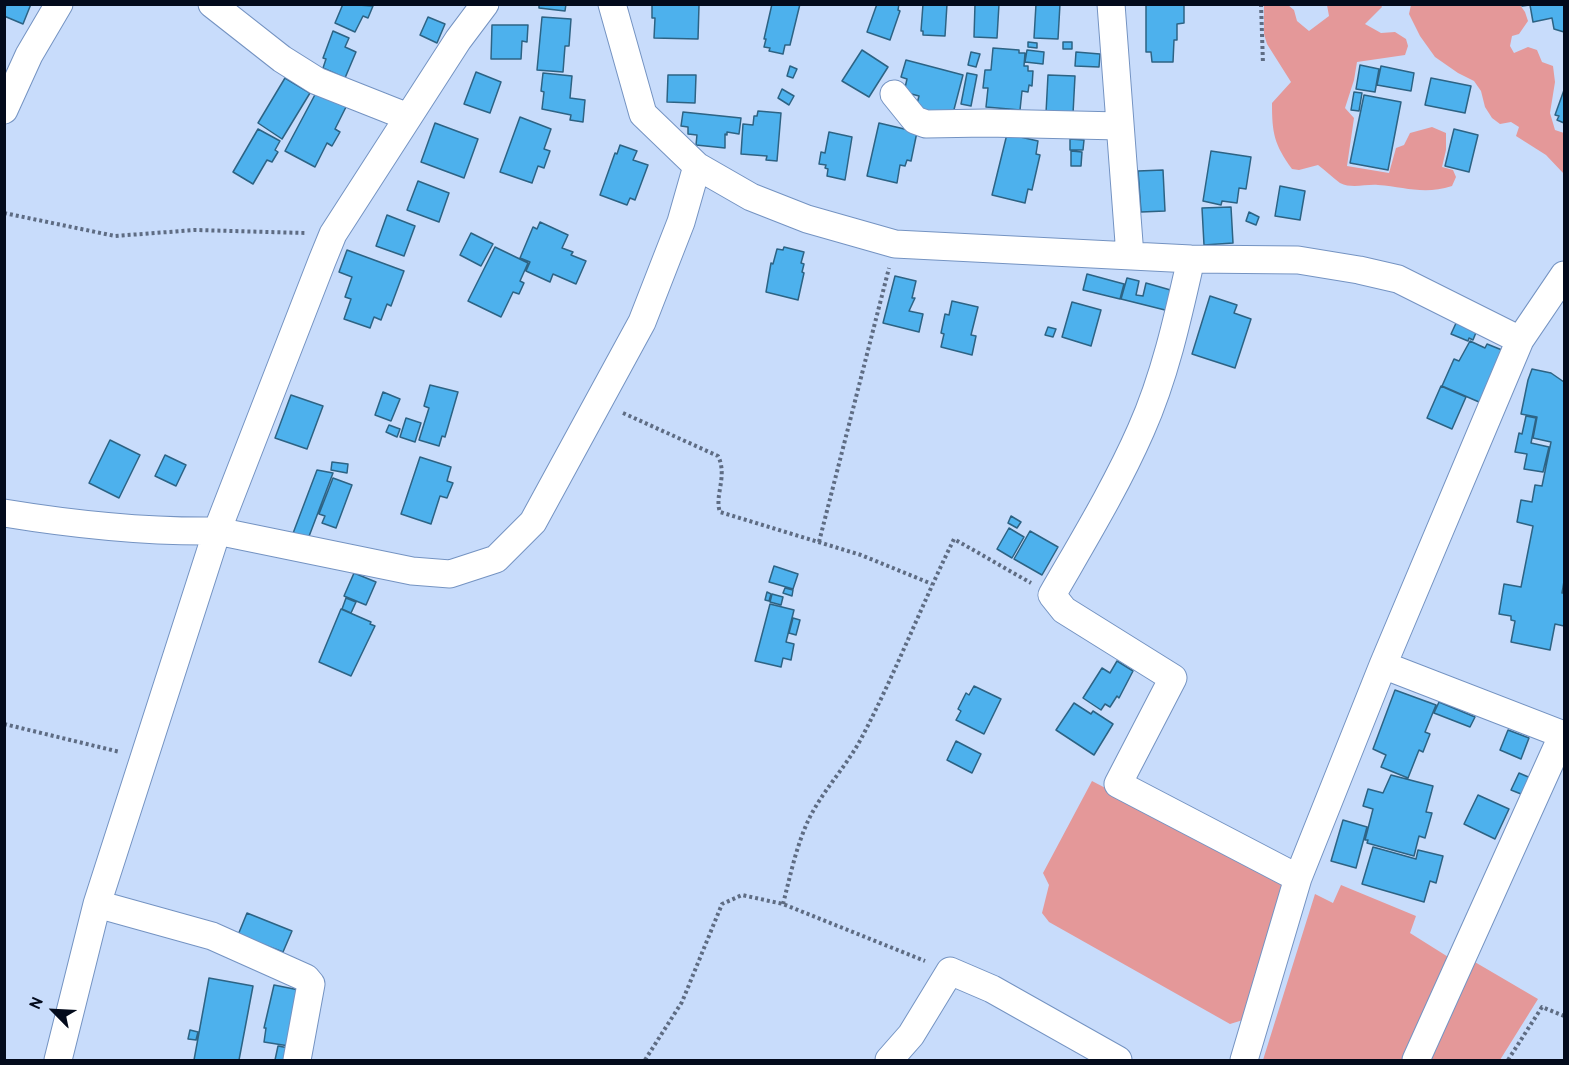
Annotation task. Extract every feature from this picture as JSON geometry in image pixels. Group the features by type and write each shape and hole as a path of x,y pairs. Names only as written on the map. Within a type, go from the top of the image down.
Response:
{"street":[{"path":"4,110 29,55 59,4"},
{"path":"212,4 282,59 317,81 408,117"},
{"path":"58,1060 97,904 217,531 333,234 458,40 485,4"},
{"path":"612,4 643,114 697,166 751,197 797,216 895,244 1191,259 1298,260 1398,279 1520,340"},
{"path":"1111,4 1130,256"},
{"path":"894,94 915,120 926,124 1120,126"},
{"path":"4,513 47,520 188,531 217,531 412,571 450,574 496,559 533,522 642,322 681,222 697,166"},
{"path":"1191,259 1171,345 1142,428 1110,495 1052,595 1064,610 1173,678 1118,784 1298,878"},
{"path":"1244,1060 1298,878 1383,665 1520,340 1564,275"},
{"path":"1383,665 1564,735 1416,1060"},
{"path":"97,904 212,936 306,978 310,984 297,1060"},
{"path":"889,1060 911,1035 951,971 992,989 1118,1060"}],"path":[{"path":"1261,4 1263,64"},
{"path":"4,213 115,236 195,230 333,234"},
{"path":"819,542 895,244"},
{"path":"597,401 718,456 722,464 722,486 718,507 720,512 861,555 932,584"},
{"path":"783,904 802,835 809,820 861,740 894,673 954,538 1052,595"},
{"path":"4,724 144,758"},
{"path":"645,1060 682,1002 722,904 742,896 783,904 951,971"},
{"path":"1508,1060 1542,1006 1564,1016"}],"shaded area":[{"path":"1264,5 1288,5 1294,10 1297,21 1309,31 1329,16 1327,5 1381,5 1382,7 1365,24 1381,33 1395,32 1406,39 1408,46 1405,55 1357,62 1345,108 1354,118 1347,166 1389,173 1396,148 1404,145 1410,133 1432,127 1446,133 1446,150 1442,167 1453,170 1456,177 1452,186 1442,189 1415,190 1378,185 1349,186 1340,183 1318,165 1299,170 1292,169 1275,138 1272,103 1291,82 1267,44 1264,34"},
{"path":"1411,5 1520,5 1528,21 1519,34 1512,36 1510,46 1514,53 1528,47 1537,50 1542,62 1553,66 1555,82 1550,113 1555,130 1564,133 1564,174 1546,155 1516,136 1519,127 1511,122 1500,124 1492,118 1485,107 1481,91 1474,81 1435,57 1420,36 1409,14"},
{"path":"1092,781 1276,877 1287,889 1243,1020 1230,1024 1049,922 1042,913 1049,885 1043,873"},
{"path":"1341,885 1416,916 1410,933 1453,960 1410,1060 1263,1060 1315,894 1333,903"},
{"path":"1468,958 1538,999 1500,1060 1422,1060"}],"building":[{"path":"6,4 31,4 23,24 4,16"},
{"path":"343,4 373,6 368,18 363,16 355,32 335,23"},
{"path":"539,4 566,4 565,11 539,8"},
{"path":"652,4 699,5 698,39 654,38 655,18 652,18"},
{"path":"772,4 800,4 790,45 785,45 783,54 769,51 770,48 764,47"},
{"path":"877,4 899,4 898,10 900,11 890,40 867,32"},
{"path":"923,4 947,4 945,36 923,35 921,31"},
{"path":"975,4 999,4 997,38 974,37"},
{"path":"1036,4 1060,4 1058,39 1034,38"},
{"path":"1146,4 1184,4 1184,23 1177,24 1173,62 1152,62 1151,52 1146,52"},
{"path":"1522,4 1564,4 1564,32 1554,29 1552,18 1533,22 1530,5 1522,6"},
{"path":"428,17 445,24 437,43 420,35"},
{"path":"542,17 571,19 569,46 565,46 563,72 537,70"},
{"path":"492,25 528,25 527,42 522,41 521,59 491,59"},
{"path":"333,31 349,38 345,47 356,52 345,78 323,68 326,59 323,58"},
{"path":"1028,42 1037,43 1037,48 1028,47"},
{"path":"1063,42 1072,42 1072,49 1063,49"},
{"path":"993,48 1019,50 1019,53 1025,53 1024,66 1028,66 1028,71 1033,71 1032,86 1029,85 1028,92 1022,91 1020,110 986,107 988,88 983,88 985,70 991,70"},
{"path":"862,50 888,67 869,97 842,81"},
{"path":"1027,50 1044,52 1043,64 1025,62"},
{"path":"971,52 980,54 976,67 968,65"},
{"path":"1076,52 1100,54 1099,67 1075,66"},
{"path":"906,60 963,75 951,121 915,111 919,96 904,92 907,79 901,77"},
{"path":"1360,65 1379,69 1375,92 1356,89"},
{"path":"790,66 797,69 793,78 787,76"},
{"path":"1381,66 1414,73 1411,91 1377,85"},
{"path":"476,72 501,82 490,113 464,104"},
{"path":"543,73 572,76 570,98 585,100 583,122 570,120 571,115 542,109"},
{"path":"967,73 977,75 971,106 961,104"},
{"path":"668,75 696,75 695,103 667,102"},
{"path":"1048,75 1075,76 1073,114 1046,113"},
{"path":"285,78 310,93 282,139 258,123"},
{"path":"1431,78 1471,86 1465,113 1425,105"},
{"path":"318,89 347,105 335,129 340,132 332,146 327,143 315,167 285,151"},
{"path":"782,89 794,96 789,105 778,98"},
{"path":"1564,90 1564,123 1557,120 1559,116 1555,115"},
{"path":"1354,92 1362,93 1359,111 1351,110"},
{"path":"1364,95 1401,102 1388,170 1350,163"},
{"path":"758,111 781,113 777,161 766,160 767,156 741,154 743,124 753,125 754,116 757,116"},
{"path":"683,112 741,118 739,134 727,132 727,135 725,134 725,148 696,145 697,135 688,134 688,127 681,126"},
{"path":"520,117 551,129 544,149 550,151 544,168 538,166 532,183 500,172"},
{"path":"435,123 478,139 464,178 421,162"},
{"path":"879,123 917,132 911,161 907,160 905,166 900,165 897,183 867,176"},
{"path":"258,129 280,141 275,150 278,152 272,162 267,160 253,184 233,172"},
{"path":"1454,129 1478,135 1469,172 1445,166"},
{"path":"829,132 852,137 845,180 827,176 826,165 819,164 821,152 825,153"},
{"path":"1007,134 1038,141 1036,154 1040,155 1032,190 1028,189 1025,203 992,195"},
{"path":"1070,139 1084,140 1083,150 1070,150"},
{"path":"620,145 637,151 633,160 648,165 635,200 630,198 627,205 600,195"},
{"path":"1071,151 1082,152 1081,166 1071,166"},
{"path":"1211,151 1251,157 1246,189 1239,188 1237,203 1222,201 1221,205 1203,201"},
{"path":"1163,170 1165,211 1141,212 1138,171"},
{"path":"418,181 449,193 439,222 407,210"},
{"path":"1280,186 1305,191 1300,220 1275,216"},
{"path":"1231,207 1233,243 1204,245 1202,208"},
{"path":"1249,212 1259,217 1256,225 1246,221"},
{"path":"387,215 415,226 404,256 376,246"},
{"path":"540,222 568,235 562,248 573,252 571,255 586,261 576,284 553,274 550,282 526,271 530,262 520,258 533,227 537,229"},
{"path":"471,233 493,244 481,266 460,255"},
{"path":"495,247 528,263 520,281 524,283 519,294 513,292 501,317 468,301"},
{"path":"784,247 804,252 801,263 804,264 802,272 804,273 798,300 766,292 771,263 773,264 777,249 783,250"},
{"path":"347,250 404,271 391,306 387,304 381,320 374,317 370,328 344,319 351,299 345,297 352,277 339,272"},
{"path":"1087,274 1124,284 1120,299 1083,290"},
{"path":"895,276 916,281 912,298 915,298 909,311 923,314 919,332 883,323"},
{"path":"1127,278 1139,281 1136,295 1143,296 1146,283 1174,291 1169,311 1121,299"},
{"path":"1210,296 1237,305 1234,313 1251,319 1235,368 1192,354"},
{"path":"952,301 978,307 971,335 976,336 972,355 941,347 945,314 949,315"},
{"path":"1072,302 1101,310 1091,346 1062,337"},
{"path":"1457,321 1477,330 1473,340 1469,338 1468,341 1451,334"},
{"path":"1048,327 1056,329 1053,337 1045,335"},
{"path":"1470,341 1485,348 1487,344 1502,350 1486,405 1442,386 1454,359 1459,361"},
{"path":"1532,369 1551,373 1564,382 1564,581 1562,593 1564,593 1564,626 1555,624 1550,650 1511,642 1515,621 1511,620 1511,616 1499,614 1504,584 1521,587 1533,526 1517,522 1521,500 1532,502 1535,485 1542,486 1551,442 1533,438 1537,417 1521,414"},
{"path":"430,385 458,392 445,437 442,436 439,446 419,440 429,408 424,406"},
{"path":"1441,386 1466,397 1452,429 1427,418"},
{"path":"383,392 400,399 391,421 375,415"},
{"path":"291,395 323,406 307,449 275,438"},
{"path":"1526,416 1536,418 1531,443 1549,447 1543,472 1524,469 1527,454 1515,452"},
{"path":"406,418 421,423 415,442 400,437"},
{"path":"389,425 400,429 397,437 386,432"},
{"path":"110,440 140,455 119,498 89,483"},
{"path":"165,455 186,465 176,486 155,476"},
{"path":"420,457 451,467 447,481 453,483 447,498 440,496 431,524 401,514"},
{"path":"332,462 348,464 347,473 331,470"},
{"path":"317,470 333,473 308,539 292,536"},
{"path":"333,478 352,485 336,528 322,523 325,516 319,514"},
{"path":"1011,516 1021,522 1017,528 1008,523"},
{"path":"1009,528 1024,537 1012,558 997,549"},
{"path":"1030,531 1058,547 1042,575 1014,559"},
{"path":"774,566 798,574 793,589 769,582"},
{"path":"354,573 376,582 366,605 344,596"},
{"path":"785,588 793,590 792,596 783,593"},
{"path":"767,592 771,594 769,601 765,600"},
{"path":"772,594 783,597 781,605 770,602"},
{"path":"346,598 356,602 351,613 342,609"},
{"path":"770,604 794,610 786,642 794,644 791,660 783,658 781,667 755,661"},
{"path":"341,609 375,626 351,676 319,662"},
{"path":"793,618 800,620 796,635 789,633"},
{"path":"1117,661 1133,671 1119,698 1117,696 1110,707 1105,704 1101,710 1083,698 1102,668 1110,673"},
{"path":"974,686 1001,699 984,734 956,720 961,711 958,709 966,693 969,695"},
{"path":"1395,690 1436,705 1425,732 1430,734 1423,752 1419,750 1408,778 1381,767 1386,755 1373,749"},
{"path":"1439,702 1475,717 1470,727 1434,713"},
{"path":"1074,703 1091,714 1093,711 1113,724 1094,755 1056,730"},
{"path":"1508,730 1529,738 1521,759 1500,750"},
{"path":"956,741 981,754 972,773 947,760"},
{"path":"1519,773 1533,779 1526,796 1511,790"},
{"path":"1391,775 1433,786 1426,812 1432,813 1425,838 1419,836 1414,856 1367,843 1368,840 1365,840 1373,809 1363,806 1368,789 1383,793"},
{"path":"1478,795 1509,809 1495,839 1464,824"},
{"path":"1343,820 1367,827 1356,868 1331,861"},
{"path":"1373,847 1416,859 1418,850 1443,856 1436,883 1430,881 1424,902 1362,884"},
{"path":"247,913 292,931 283,952 238,935"},
{"path":"209,978 253,986 239,1060 194,1060"},
{"path":"274,985 299,990 289,1046 264,1042 266,1028 264,1028"},
{"path":"190,1030 198,1032 196,1040 188,1039"},
{"path":"278,1046 289,1048 287,1060 275,1060"}]}
